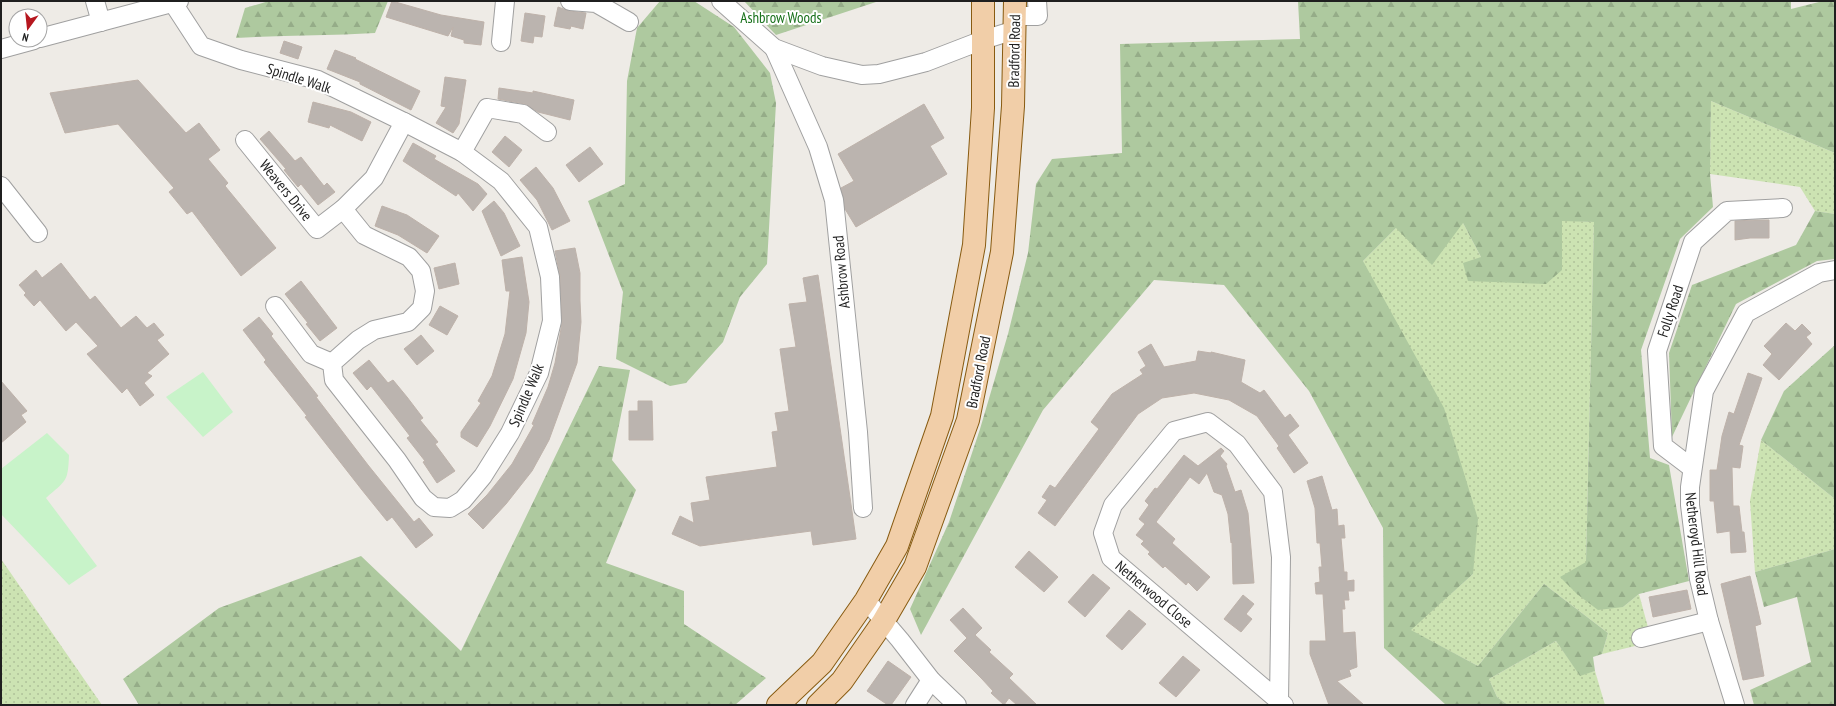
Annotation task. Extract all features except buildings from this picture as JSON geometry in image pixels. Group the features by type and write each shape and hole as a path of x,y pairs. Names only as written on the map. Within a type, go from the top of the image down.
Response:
{"main road":[{"name":"Bradford Road","path":"778,705 822,663 866,600 897,546 942,416 974,245 983,108 983,1"},
{"name":"Bradford Road","path":"818,705 842,681 883,622 915,567 968,420 1002,252 1013,106 1015,16"},
{"path":"822,663 842,681"}],"street":[{"path":"95,1 101,22"},
{"path":"501,42 505,1"},
{"path":"570,1 596,3 629,22"},
{"name":"Ashbrow Road","path":"721,1 774,48 822,66 862,75 879,74 926,62 983,40 1015,16 1038,16 1037,1"},
{"path":"48,36 176,2"},
{"name":"Spindle Walk","path":"176,2 201,46 241,60 318,80 462,152 502,181 538,227 550,276 552,321 539,373 510,433 483,476 463,500 450,508 434,507 423,498 397,460 334,380 332,363"},
{"name":"Ashbrow Road","path":"774,48 818,147 834,200 858,432 863,508"},
{"path":"462,152 487,108 523,114 547,132"},
{"path":"275,306 311,354 332,363 358,340 374,330 408,322 422,308 425,291 421,272 409,257 364,235 343,209 374,178 404,122"},
{"name":"Weavers Drive","path":"246,140 317,229 343,209"},
{"path":"1,186 38,233"},
{"name":"Folly Road","path":"1692,468 1663,446 1657,351 1692,242 1727,211 1783,208"},
{"name":"Netheroyd Hill Road","path":"1735,705 1709,621 1699,579 1690,505 1692,468 1704,391 1746,313 1819,273 1835,270"},
{"name":"Netherwood Close","path":"1208,422 1237,444 1273,492 1281,557 1282,703 1111,558 1103,533 1113,506 1174,431 1208,422"},
{"path":"866,600 931,680 957,705"},
{"path":"1641,638 1709,621"},
{"path":"915,705 931,680"}],"green space":[{"path":"269,1 388,1 375,33 236,38 245,8"},
{"path":"660,1 694,1 734,27 770,73 776,103 767,264 740,297 723,342 686,383 670,386 616,359 623,292 588,201 625,184 627,81 637,28"},
{"name":"Ashbrow Woods","path":"744,1 879,1 776,35"},
{"path":"1298,1 1791,1 1791,9 1823,1 1835,1 1835,153 1711,101 1710,174 1713,207 1680,239 1641,350 1650,458 1669,465 1689,581 1639,594 1623,607 1598,610 1577,594 1560,577 1586,562 1594,222 1562,221 1562,270 1546,284 1468,281 1463,263 1481,257 1463,223 1432,265 1396,228 1363,261 1444,408 1478,519 1473,574 1411,630 1478,666 1544,584 1608,633 1602,654 1593,657 1595,671 1580,676 1556,641 1489,679 1497,697 1508,705 1446,705 1384,648 1383,528 1309,391 1224,285 1154,280 1043,410 921,635 910,609 949,522 980,429 1008,334 1028,253 1036,184 1052,159 1122,153 1120,44 1300,39"},
{"path":"1711,101 1835,153 1835,214 1815,211 1800,187 1710,174"},
{"path":"1815,211 1835,214 1835,259 1817,261 1736,304 1672,437 1669,353 1692,285 1796,245"},
{"path":"1562,220 1594,222 1586,562 1623,607 1639,594 1649,631 1634,636 1635,646 1602,654 1608,633 1544,584 1478,666 1410,630 1473,574 1363,261 1396,228 1463,223 1481,257 1468,281"},
{"path":"1835,345 1835,499 1761,440 1784,391"},
{"path":"599,366 630,370 612,460 636,490 606,563 684,591 684,624 766,678 735,705 139,705 123,679 219,608 361,556 461,651"},
{"path":"203,372 233,412 203,437 166,397"},
{"path":"47,433 69,455 68,471 65,480 46,498 97,566 69,585 1,514 1,469"},
{"path":"1761,440 1835,499 1835,549 1755,572 1750,501"},
{"path":"1835,549 1835,705 1754,705 1750,690 1811,662 1797,597 1764,607 1755,572"},
{"path":"1,559 102,705 1,705"},
{"path":"1556,641 1580,675 1595,671 1605,705 1508,705 1497,697 1489,679"}]}
